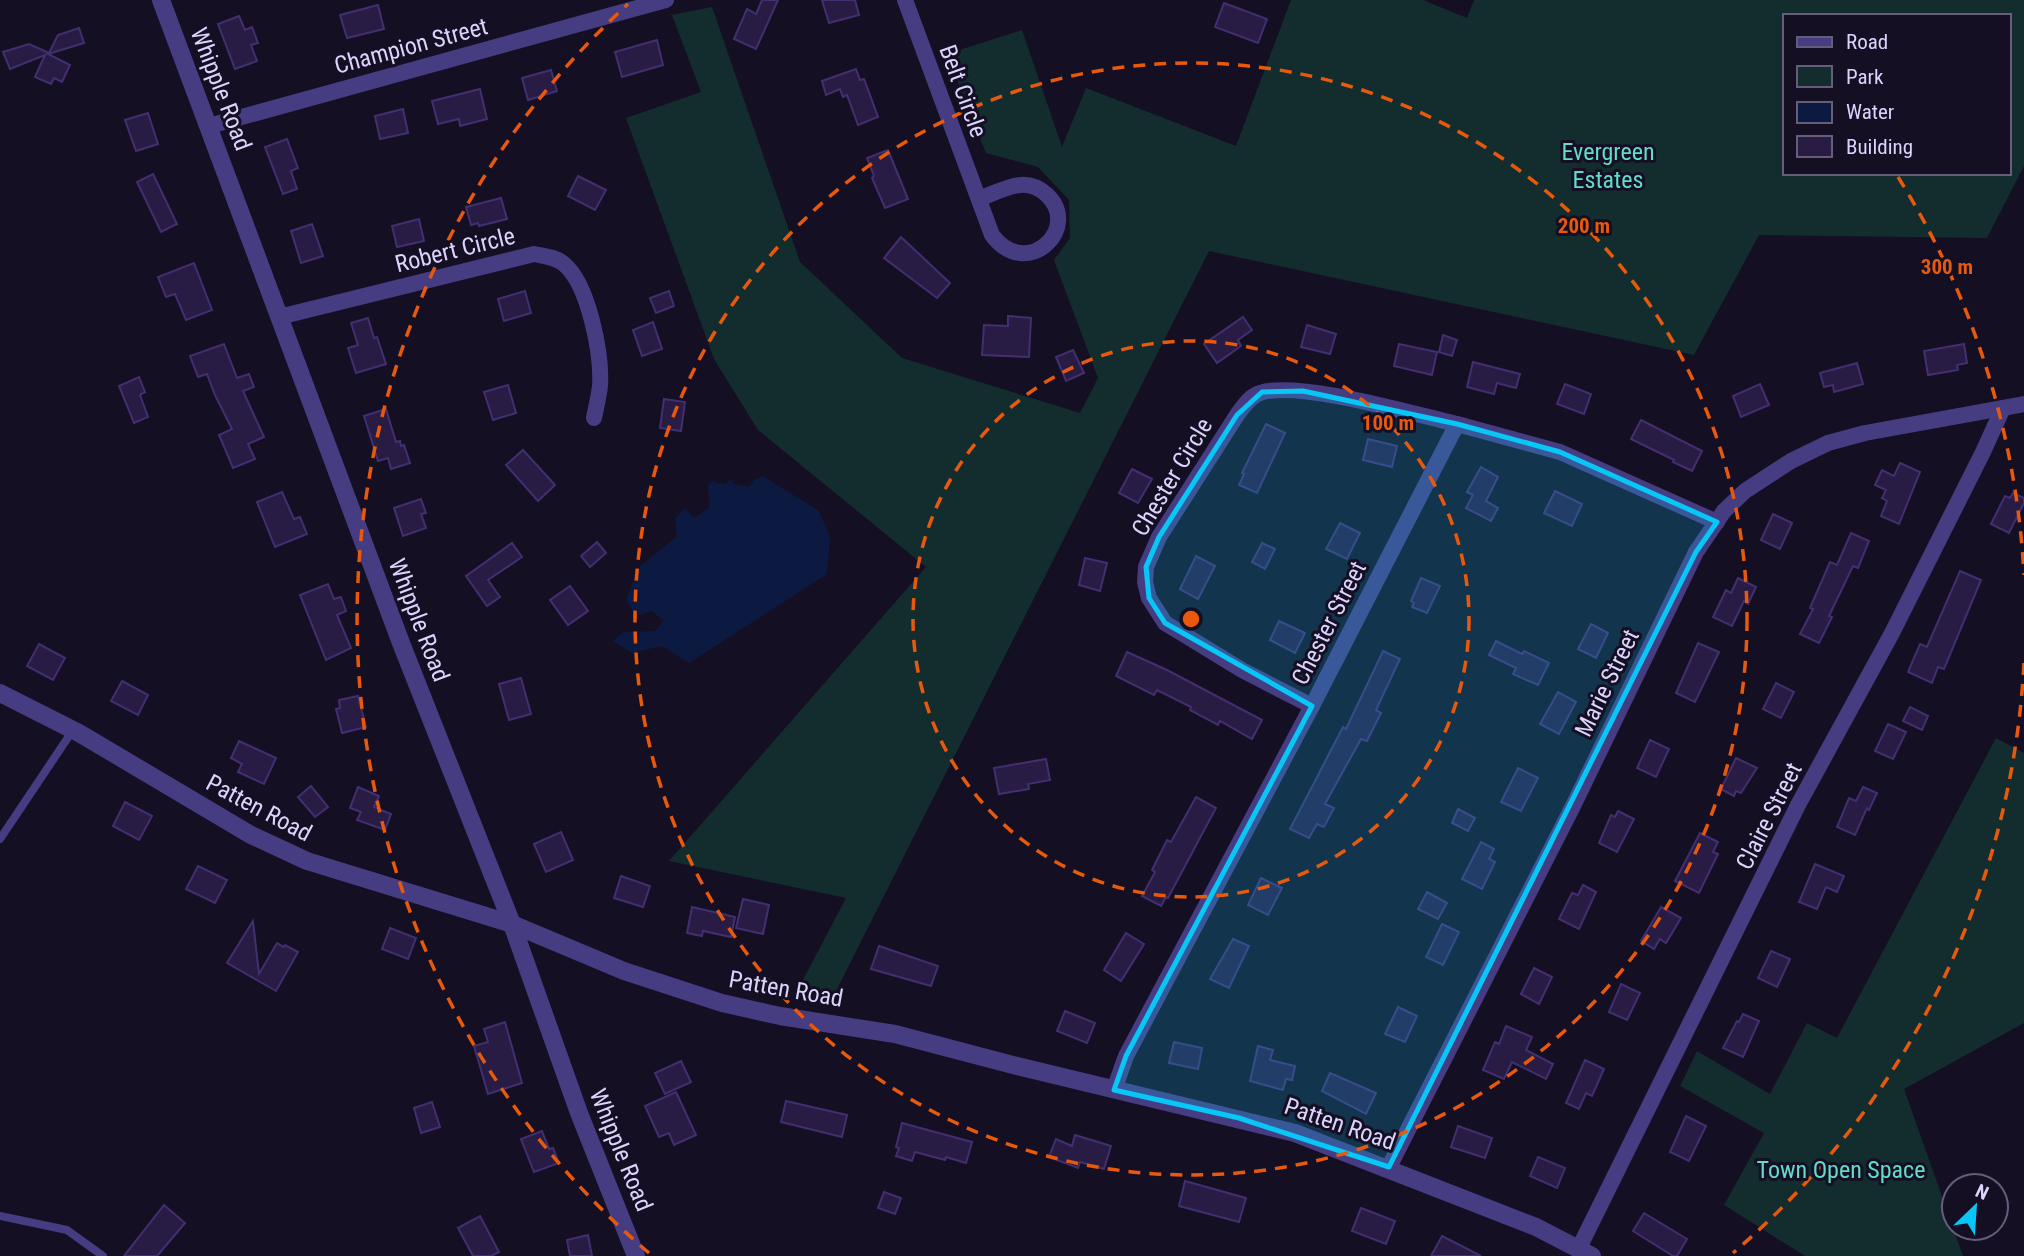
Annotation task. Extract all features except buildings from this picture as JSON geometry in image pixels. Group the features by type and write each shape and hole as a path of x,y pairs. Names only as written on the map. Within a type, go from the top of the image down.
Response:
{"street":[{"name":"Whipple Road","path":"161,0 401,643 512,924 579,1113 636,1256"},
{"name":"Champion Street","path":"209,125 666,0"},
{"name":"Belt Circle","path":"905,0 992,236 999,245 1020,254 1031,253 1051,241 1058,219 1056,208 1050,198 1031,186 1020,185 979,199"},
{"name":"Robert Circle","path":"279,317 534,254 549,256 562,262 573,273 593,323 599,355 600,387 594,418"},
{"name":"Chester Circle","path":"1312,706 1242,670 1165,623 1149,598 1145,582 1146,567 1159,537 1237,415 1248,401 1262,392 1303,391 1457,424"},
{"name":"Marie Street","path":"1389,1167 1573,806 1696,552 1724,511 1745,491 1791,461 1828,443 1865,433 2024,404"},
{"name":"Claire Street","path":"1586,1252 1798,806 1892,633 2003,408"},
{"path":"1457,424 1560,452 1717,522"},
{"name":"Chester Street","path":"1114,1090 1126,1056 1312,706 1457,424"},
{"name":"Patten Road","path":"0,693 73,730 279,850 338,872 512,924 624,971 722,1003 780,1016 895,1034 1114,1090 1282,1129 1389,1167 1519,1220 1586,1252"}],"lane":[{"path":"0,839 73,730"},
{"path":"0,1216 67,1230 103,1256"}],"highlighted area":[{"path":"1303,391 1457,424 1560,452 1717,522 1696,552 1389,1167 1239,1118 1114,1090 1126,1056 1312,706 1165,623 1149,598 1146,567 1159,537 1237,415 1262,392"}],"green space":[{"name":"Evergreen Estates","path":"1291,0 1423,0 1467,18 1474,0 2024,0 2024,166 1987,238 1759,235 1694,355 1209,251 831,1001 793,999 846,898 669,861 926,567 758,430 714,359 626,118 701,92 672,15 712,7 800,262 902,358 1080,413 1098,378 1054,260 1070,238 1069,200 1038,167 986,153 947,54 1022,30 1062,147 1086,88 1236,146"},
{"name":"Town Open Space","path":"1996,738 2024,753 2024,1023 1904,1089 1940,1191 1940,1242 1958,1242 1963,1256 1805,1256 1724,1205 1764,1133 1680,1086 1697,1051 1770,1094 1807,1023 1837,1038"}],"water":[{"path":"763,476 819,511 830,537 827,574 689,663 662,646 632,653 613,641 623,632 655,631 664,621 652,611 636,616 626,600 638,568 677,536 675,518 686,508 694,518 710,507 708,485 714,480 725,484 731,479 734,484 749,487 754,480"}]}
